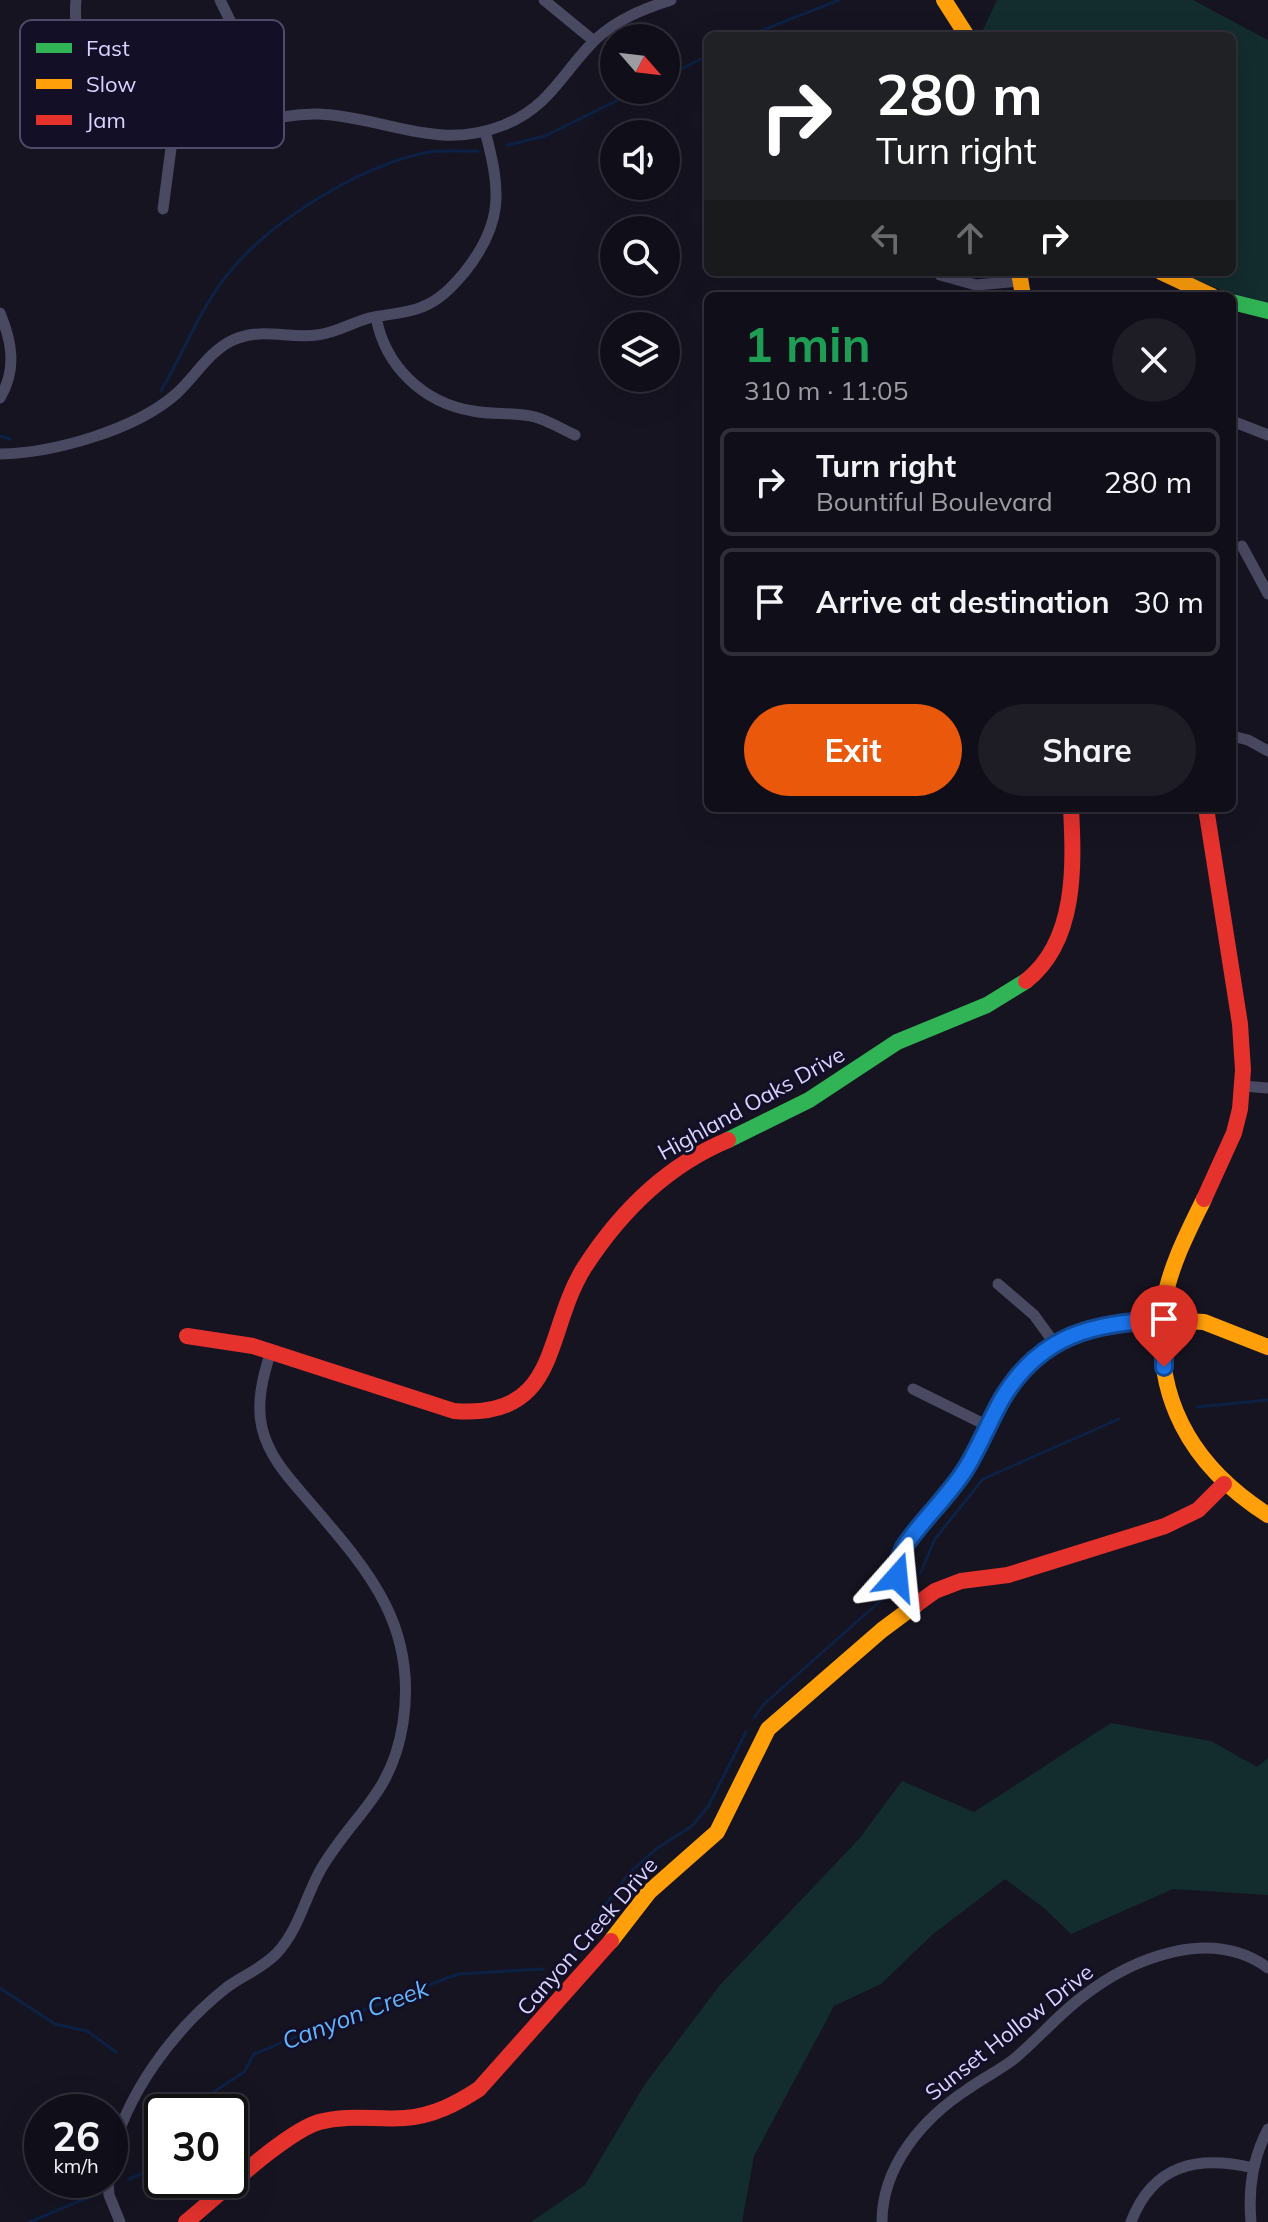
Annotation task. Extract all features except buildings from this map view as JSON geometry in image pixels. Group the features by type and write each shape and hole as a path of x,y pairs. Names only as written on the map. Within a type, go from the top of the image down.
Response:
{"street":[{"path":"220,0 230,20"},
{"path":"544,0 594,41"},
{"path":"284,117 336,116 431,136 485,131 517,120 544,101 594,41 633,14 671,0"},
{"path":"944,0 964,32"},
{"path":"0,454 74,441 148,413 176,394 214,352 238,338 263,333 313,336 376,317 414,310 438,299 455,283 483,246 495,219 498,191 485,131"},
{"path":"163,209 171,148"},
{"path":"944,276 976,285 1020,283"},
{"path":"1170,276 1204,292"},
{"path":"1236,303 1268,311"},
{"path":"0,313 9,335 12,361 0,398"},
{"path":"376,317 381,338 397,366 412,383 432,397 472,411 535,417 575,435"},
{"path":"1236,423 1268,435"},
{"path":"1242,546 1268,594"},
{"path":"1236,737 1268,751"},
{"name":"Highland Oaks Drive","path":"187,1336 229,1340 271,1351 454,1411 488,1411 517,1399 531,1388 546,1367 562,1313 582,1272 649,1190 671,1169 808,1100 899,1040 1000,999 1036,973 1054,949 1068,913 1071,812"},
{"path":"1207,812 1241,1032 1243,1086 1235,1128 1223,1164 1173,1268 1164,1320 1164,1367 1176,1414 1195,1452 1224,1484 1268,1515"},
{"path":"1243,1086 1268,1088"},
{"path":"998,1284 1034,1315 1055,1344"},
{"path":"910,1607 899,1589 901,1553 964,1471 1013,1383 1033,1361 1055,1344 1101,1325 1164,1320 1204,1322 1268,1347"},
{"path":"128,2108 160,2057 215,1998 268,1960 290,1937 325,1863 379,1792 401,1736 406,1696 405,1670 390,1611 369,1573 287,1475 266,1440 260,1395 271,1351"},
{"path":"913,1389 988,1426"},
{"name":"Canyon Creek Drive","path":"186,2222 306,2128 340,2117 370,2115 405,2118 426,2115 453,2106 479,2089 595,1963 649,1892 717,1832 768,1729 910,1607 952,1584 1008,1575 1178,1521 1206,1504 1224,1484"},
{"name":"Sunset Hollow Drive","path":"882,2222 886,2192 893,2171 927,2122 954,2099 1020,2054 1095,1987 1145,1962 1187,1949 1228,1950 1268,1968"},
{"path":"1251,2222 1253,2168 1268,2129"},
{"path":"1131,2222 1140,2203 1155,2185 1185,2166 1218,2161 1253,2168"},
{"path":"110,2198 120,2222"}],"green space":[{"path":"997,0 1193,0 1268,40 1268,303 1221,290 1188,276 1236,276 1236,32 982,32"},
{"path":"1111,1723 1211,1741 1257,1767 1268,1758 1268,1895 1173,1889 1071,1934 1044,1908 1005,1879 932,1935 881,1984 834,2006 754,2156 742,2222 531,2222 585,2185 645,2084 720,1985 859,1839 902,1781 974,1812"}],"waterway":[{"path":"758,32 839,0"},
{"path":"680,69 704,58"},
{"path":"508,145 545,136 610,104"},
{"path":"161,391 224,279 242,258 287,219 341,185 397,161 430,152 478,151"},
{"path":"0,436 10,439"},
{"name":"Canyon Creek","path":"1197,1407 1268,1400"},
{"name":"Canyon Creek","path":"920,1574 935,1539 983,1479 1119,1419"},
{"name":"Canyon Creek","path":"754,1718 764,1704 887,1595"},
{"name":"Canyon Creek","path":"588,1930 628,1874 656,1849 692,1826 709,1805 746,1732"},
{"name":"Canyon Creek","path":"560,1963 582,1946"},
{"name":"Canyon Creek","path":"210,2094 244,2072 254,2054 458,1974 543,1969"},
{"path":"0,1988 55,2024 87,2031 116,2052"},
{"name":"Canyon Creek","path":"129,2179 144,2173"},
{"name":"Canyon Creek","path":"30,2222 87,2198"}],"traffic: fast":[{"path":"1236,303 1268,311"},
{"path":"728,1140 809,1100 897,1042 987,1005 1026,981"}],"traffic: slow":[{"path":"944,0 964,32"},
{"path":"1020,276 1022,292"},
{"path":"1170,276 1204,292"},
{"path":"1204,1199 1180,1249 1167,1289 1162,1336 1164,1368 1182,1425 1198,1451 1241,1496 1268,1515"},
{"path":"1164,1320 1204,1322 1268,1347"},
{"path":"611,1941 649,1892 717,1832 768,1729 882,1630 917,1604"}],"traffic: jam":[{"path":"1026,981 1043,964 1063,924 1072,877 1071,812"},
{"path":"1204,1199 1234,1133 1240,1109 1243,1070 1240,1024 1207,812"},
{"path":"187,1336 253,1346 454,1411 489,1410 514,1401 532,1387 544,1367 571,1293 584,1268 613,1228 665,1177 684,1163 728,1140"},
{"path":"917,1604 935,1591 961,1581 1008,1575 1165,1526 1198,1510 1224,1484"},
{"path":"186,2222 251,2166 305,2128 341,2118 425,2115 479,2089 611,1941"}],"route":[{"path":"897,1577 899,1559 909,1539 956,1483 1013,1383 1043,1352 1079,1331 1101,1325 1164,1320 1164,1367"}]}
